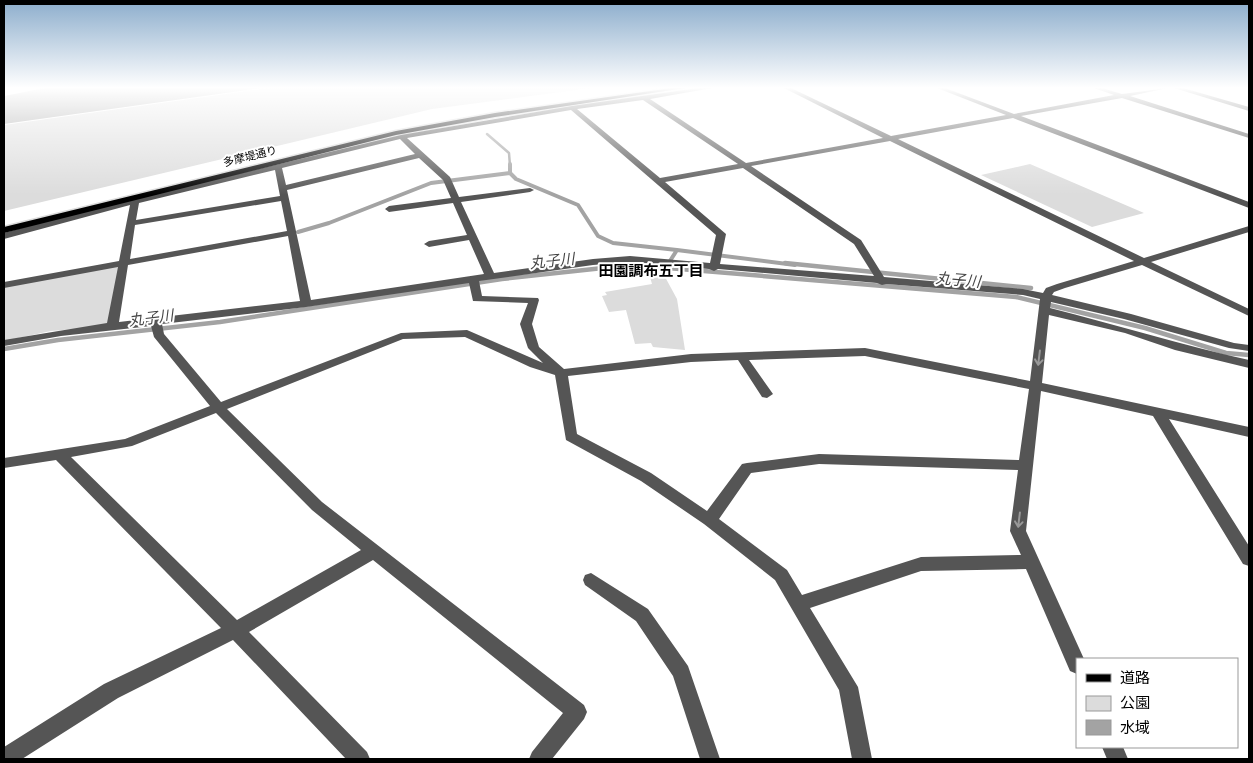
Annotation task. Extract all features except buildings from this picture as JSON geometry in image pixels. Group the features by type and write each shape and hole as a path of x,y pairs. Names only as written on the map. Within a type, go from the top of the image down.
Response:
{"main road":[{"name":"多摩堤通り","path":"4,230 396,133 448,124"}],"street":[{"path":"4,236 69,215 135,203 401,137 480,124"},
{"path":"591,124 721,234 719,253 714,268"},
{"path":"683,124 858,242 879,277"},
{"path":"860,124 1249,313"},
{"path":"659,181 970,124"},
{"path":"1033,124 1249,205"},
{"path":"1210,124 1249,136"},
{"path":"401,137 448,181 490,276"},
{"path":"132,223 284,193 421,155"},
{"path":"278,166 306,304"},
{"path":"389,210 530,190"},
{"path":"112,328 135,203"},
{"path":"1076,663 1018,531 1045,303 1050,290 1249,229"},
{"path":"4,285 291,233"},
{"path":"429,244 472,237"},
{"path":"4,343 52,332 157,327 306,304 474,283 490,276 630,259 714,268 879,277 1045,303 1249,348"},
{"path":"474,283 478,299 534,300 526,324 534,348 561,373 571,437 646,477 709,520 781,575 848,687 862,759"},
{"path":"1045,303 1179,348 1249,365"},
{"path":"157,327 219,408 318,506 577,712 539,759"},
{"path":"4,464 127,443 401,336 466,333 534,364 561,373 691,358 865,352 1036,386 1249,432"},
{"path":"1233,346 1249,365"},
{"path":"741,356 767,394"},
{"path":"1158,413 1249,558"},
{"path":"60,455 235,630 360,759"},
{"path":"709,520 747,468 819,459 1026,465"},
{"path":"4,759 111,691 235,630 374,551"},
{"path":"799,604 922,564 1032,562"},
{"path":"591,580 642,615 681,672 710,759"}],"green space":[{"path":"14,124 371,124 4,211 4,125"},
{"path":"1030,164 1144,213 1092,227 981,175"},
{"path":"123,265 110,326 51,331 4,341 4,287"},
{"path":"664,275 677,299 685,350 653,347 651,343 635,344 626,310 609,312 602,296 607,295 605,292 652,284 650,277"}],"waterway":[{"path":"487,134 509,153 510,166"},
{"path":"510,166 510,173"},
{"path":"298,232 329,223 431,183 510,173"},
{"path":"510,173 516,179 578,205 598,236 613,243 677,250"},
{"path":"668,264 677,250"},
{"path":"677,250 795,265"},
{"path":"785,263 1031,288"},
{"name":"丸子川","path":"4,349 58,340 220,322 502,279 631,265 1016,297 1145,328 1226,353 1249,355"}],"district":[{"name":"田園調布五丁目","path":"651,271"}]}
